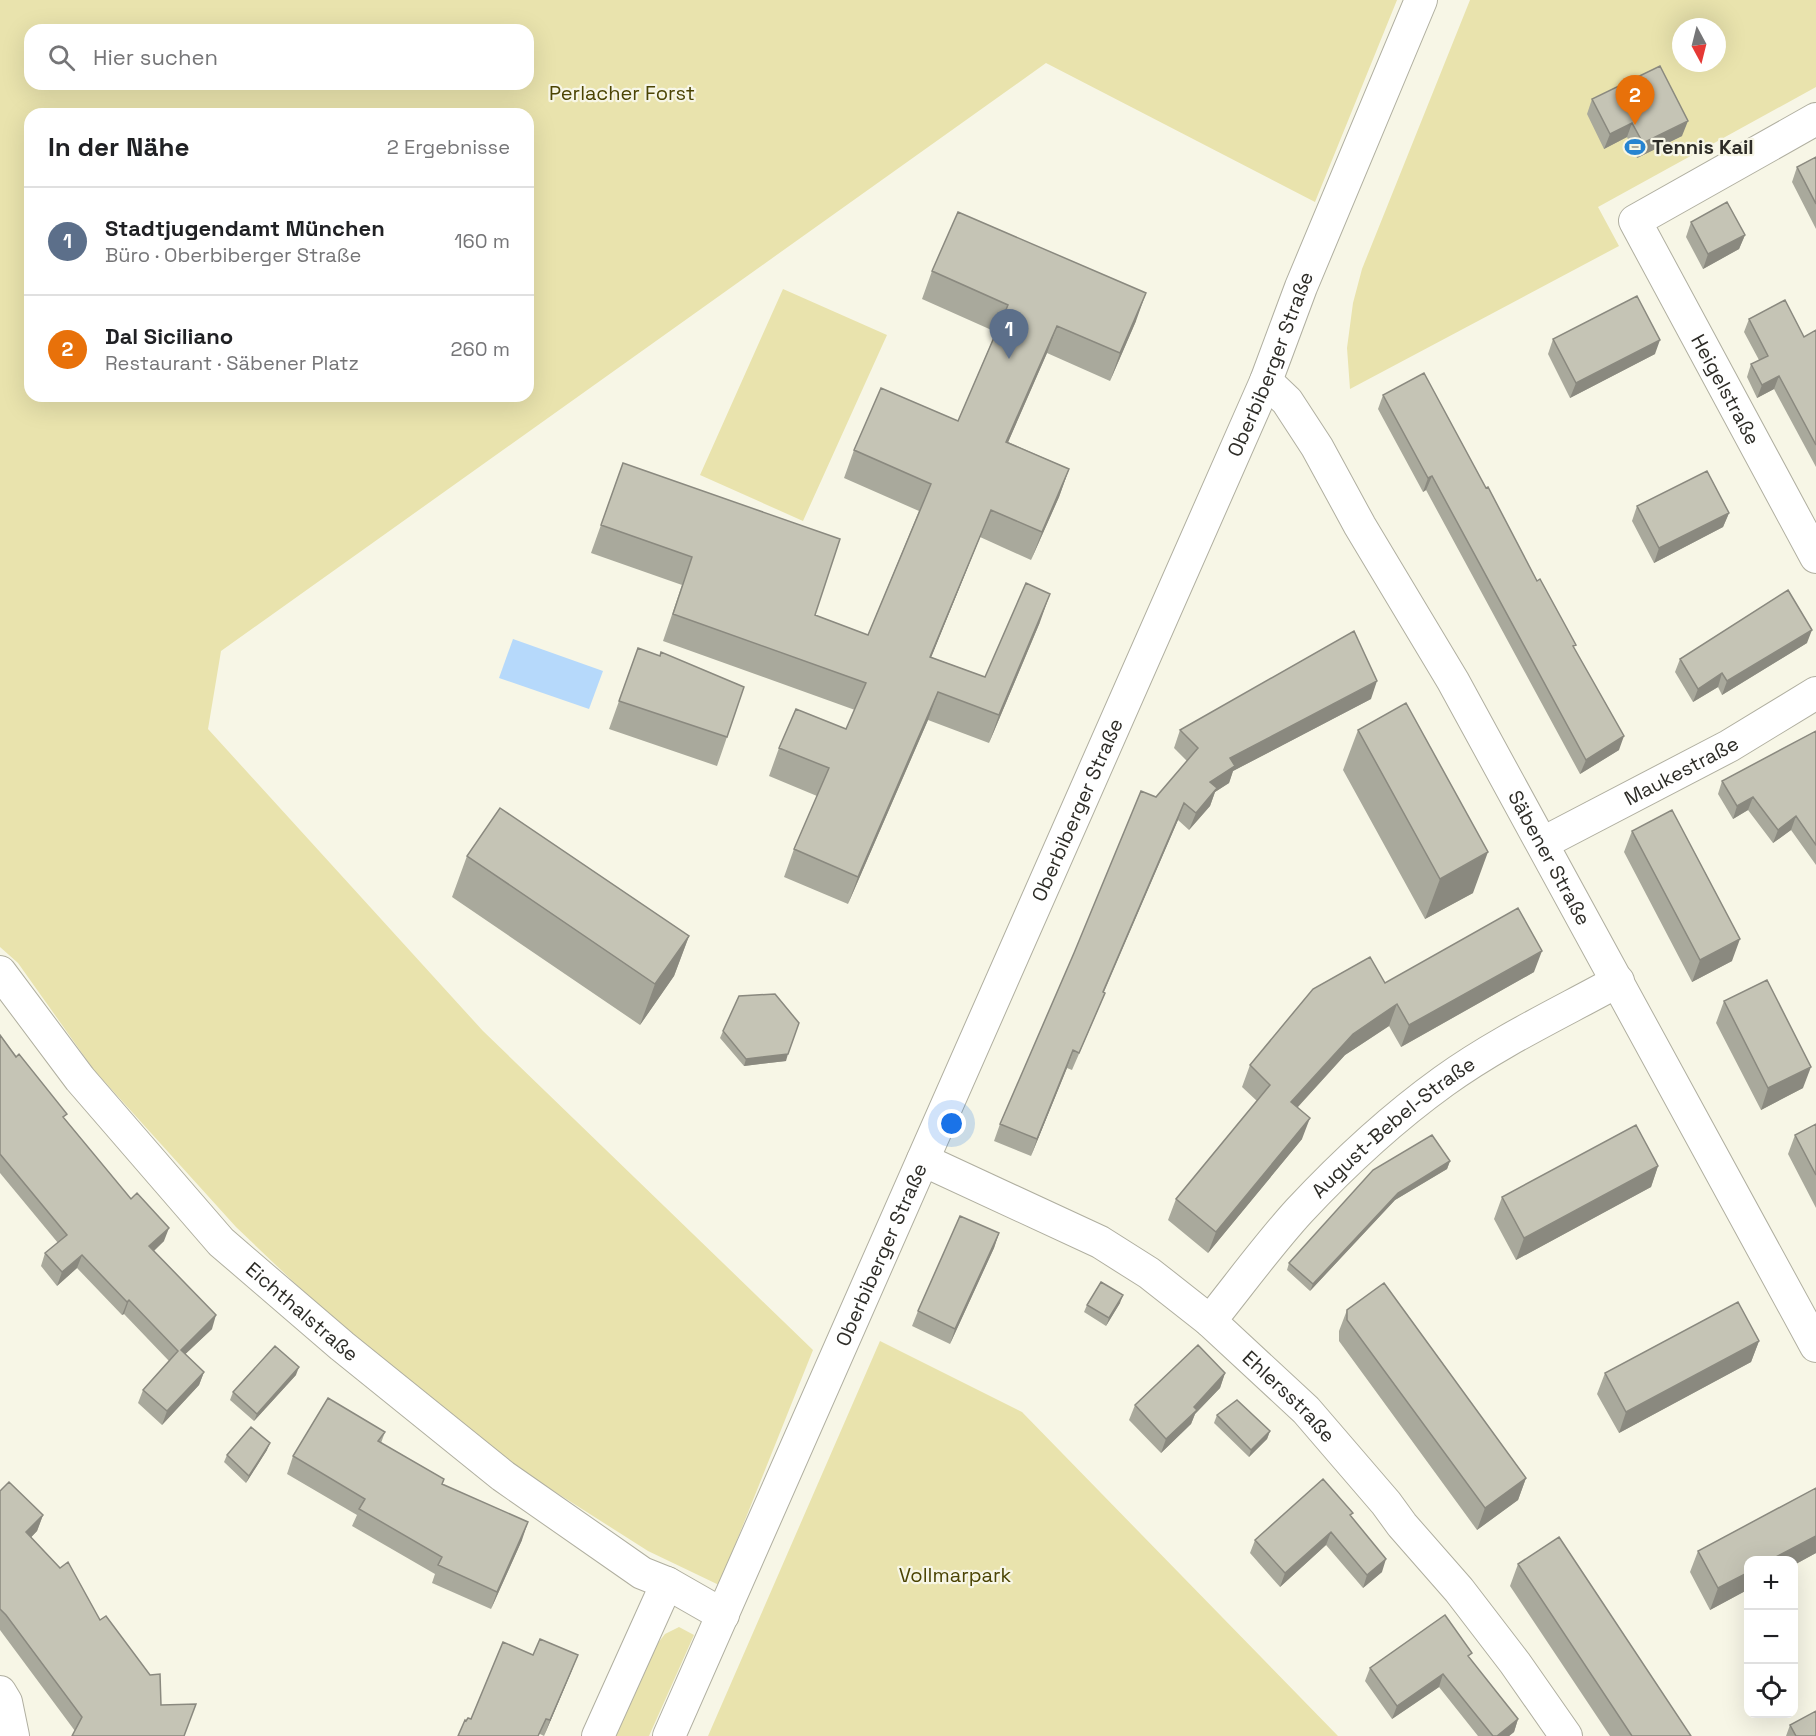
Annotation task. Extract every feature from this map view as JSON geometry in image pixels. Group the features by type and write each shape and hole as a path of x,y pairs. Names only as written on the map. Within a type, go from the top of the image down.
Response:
{"street":[{"name":"Oberbiberger Straße","path":"669,1736 1266,381 1306,276 1421,0"},
{"name":"Heigelstraße","path":"1816,119 1635,221 1816,557"},
{"name":"Säbener Straße","path":"1266,381 1287,401 1317,447 1360,526 1453,681 1816,1347"},
{"name":"Maukestraße","path":"1543,843 1729,746 1816,693"},
{"name":"Eichthalstraße","path":"0,972 80,1080 221,1242 342,1346 503,1476 642,1573 667,1583"},
{"name":"August-Bebel-Straße","path":"1210,1321 1299,1212 1376,1136 1409,1108 1445,1080 1503,1044 1618,981"},
{"name":"Ehlersstraße","path":"923,1160 1100,1242 1149,1273 1210,1321 1306,1410 1386,1503 1402,1525 1459,1590 1566,1736"},
{"path":"598,1736 667,1583 723,1615"},
{"path":"0,1692 6,1702 13,1736"}],"green space":[{"name":"Perlacher Forst","path":"0,0 1397,0 1315,202 1046,63 221,651 208,729 483,1031 813,1350 719,1585 648,1551 516,1467 346,1332 236,1227 94,1070 18,963 0,947"},
{"path":"1470,0 1816,0 1816,87 1598,207 1619,246 1350,389 1347,348 1353,303 1362,269"},
{"path":"783,289 887,335 803,521 700,475"},
{"name":"Vollmarpark","path":"880,1341 1022,1412 1338,1736 708,1736"},
{"path":"679,1627 694,1635 649,1736 616,1736 658,1643 665,1634"}],"water":[{"path":"513,639 603,671 589,709 499,678"}],"building":[{"path":"1660,66 1688,121 1643,143 1632,123 1610,134 1592,99"},
{"path":"1816,157 1816,204 1797,167"},
{"path":"1727,202 1745,235 1708,254 1691,222"},
{"path":"958,212 1146,293 1120,353 1057,326 1006,442 1069,469 1042,532 991,510 930,657 985,677 1026,583 1050,594 999,715 938,692 858,877 794,849 829,768 779,748 796,709 846,729 866,683 673,614 692,557 601,525 623,463 840,539 815,615 868,635 931,484 854,450 881,388 958,421 1008,305 932,271"},
{"path":"1637,296 1660,340 1576,383 1553,339"},
{"path":"1785,300 1804,337 1816,330 1816,445 1779,376 1762,385 1751,364 1768,356 1749,319"},
{"path":"1424,373 1486,488 1488,487 1537,581 1540,579 1576,645 1573,646 1624,736 1586,760 1432,476 1428,478 1383,395"},
{"path":"1707,471 1729,513 1659,548 1637,506"},
{"path":"1788,590 1812,630 1727,681 1722,673 1698,689 1680,659"},
{"path":"1354,631 1377,681 1230,758 1235,766 1210,782 1217,788 1196,813 1184,803 1079,1053 1073,1050 1037,1139 1000,1124 1141,791 1156,797 1198,748 1180,730"},
{"path":"638,648 660,656 661,652 744,687 727,737 619,701"},
{"path":"1406,703 1488,852 1440,879 1358,730"},
{"path":"1816,731 1816,845 1796,816 1778,830 1753,797 1737,806 1722,781"},
{"path":"500,808 689,936 655,984 467,856"},
{"path":"1672,810 1740,939 1700,960 1632,831"},
{"path":"1518,908 1542,951 1409,1025 1397,1004 1353,1034 1291,1102 1310,1118 1216,1232 1176,1199 1270,1085 1250,1065 1313,989 1370,957 1385,983"},
{"path":"1767,980 1811,1067 1768,1088 1724,1001"},
{"path":"775,994 799,1023 788,1054 746,1059 723,1031 739,996"},
{"path":"0,1035 16,1057 19,1054 67,1114 63,1117 131,1199 137,1193 169,1228 149,1246 216,1315 181,1350 204,1372 167,1411 143,1390 178,1351 82,1255 62,1272 45,1253 67,1235 0,1154"},
{"path":"1816,1124 1816,1175 1795,1135"},
{"path":"1636,1125 1658,1166 1524,1238 1502,1197"},
{"path":"1432,1135 1450,1161 1398,1193 1313,1284 1289,1263 1373,1170"},
{"path":"960,1216 999,1233 955,1329 918,1311"},
{"path":"1101,1282 1123,1295 1109,1318 1087,1305"},
{"path":"1384,1283 1526,1478 1485,1508 1347,1320 1347,1310"},
{"path":"1738,1302 1759,1341 1626,1412 1605,1373"},
{"path":"1198,1345 1225,1373 1194,1407 1197,1410 1166,1439 1135,1405"},
{"path":"275,1346 299,1367 257,1414 233,1392"},
{"path":"328,1398 385,1432 378,1441 444,1479 442,1484 528,1522 497,1592 438,1565 442,1557 359,1509 365,1499 293,1456"},
{"path":"1237,1400 1270,1431 1251,1450 1217,1415"},
{"path":"251,1427 270,1443 249,1476 227,1455"},
{"path":"1323,1479 1353,1513 1350,1515 1386,1559 1367,1575 1331,1532 1285,1573 1255,1540"},
{"path":"9,1482 43,1515 26,1532 60,1568 68,1562 100,1620 106,1616 150,1675 160,1674 161,1705 196,1704 184,1736 72,1736 82,1717 0,1609 0,1491"},
{"path":"1816,1488 1816,1536 1778,1556 1744,1556 1744,1575 1718,1588 1698,1551"},
{"path":"1559,1537 1691,1736 1632,1736 1518,1564"},
{"path":"1445,1615 1472,1653 1468,1656 1518,1719 1497,1736 1493,1736 1443,1674 1397,1706 1370,1668"},
{"path":"540,1639 578,1655 550,1720 546,1719 538,1736 458,1736 465,1720 471,1719 503,1642 533,1655"},
{"path":"1816,1711 1816,1736 1796,1736 1790,1725"}],"place":[{"name":"Dal Siciliano","path":"1635,125"},
{"name":"Tennis Kail","path":"1635,147"},
{"name":"Stadtjugendamt München","path":"1009,359"}]}
